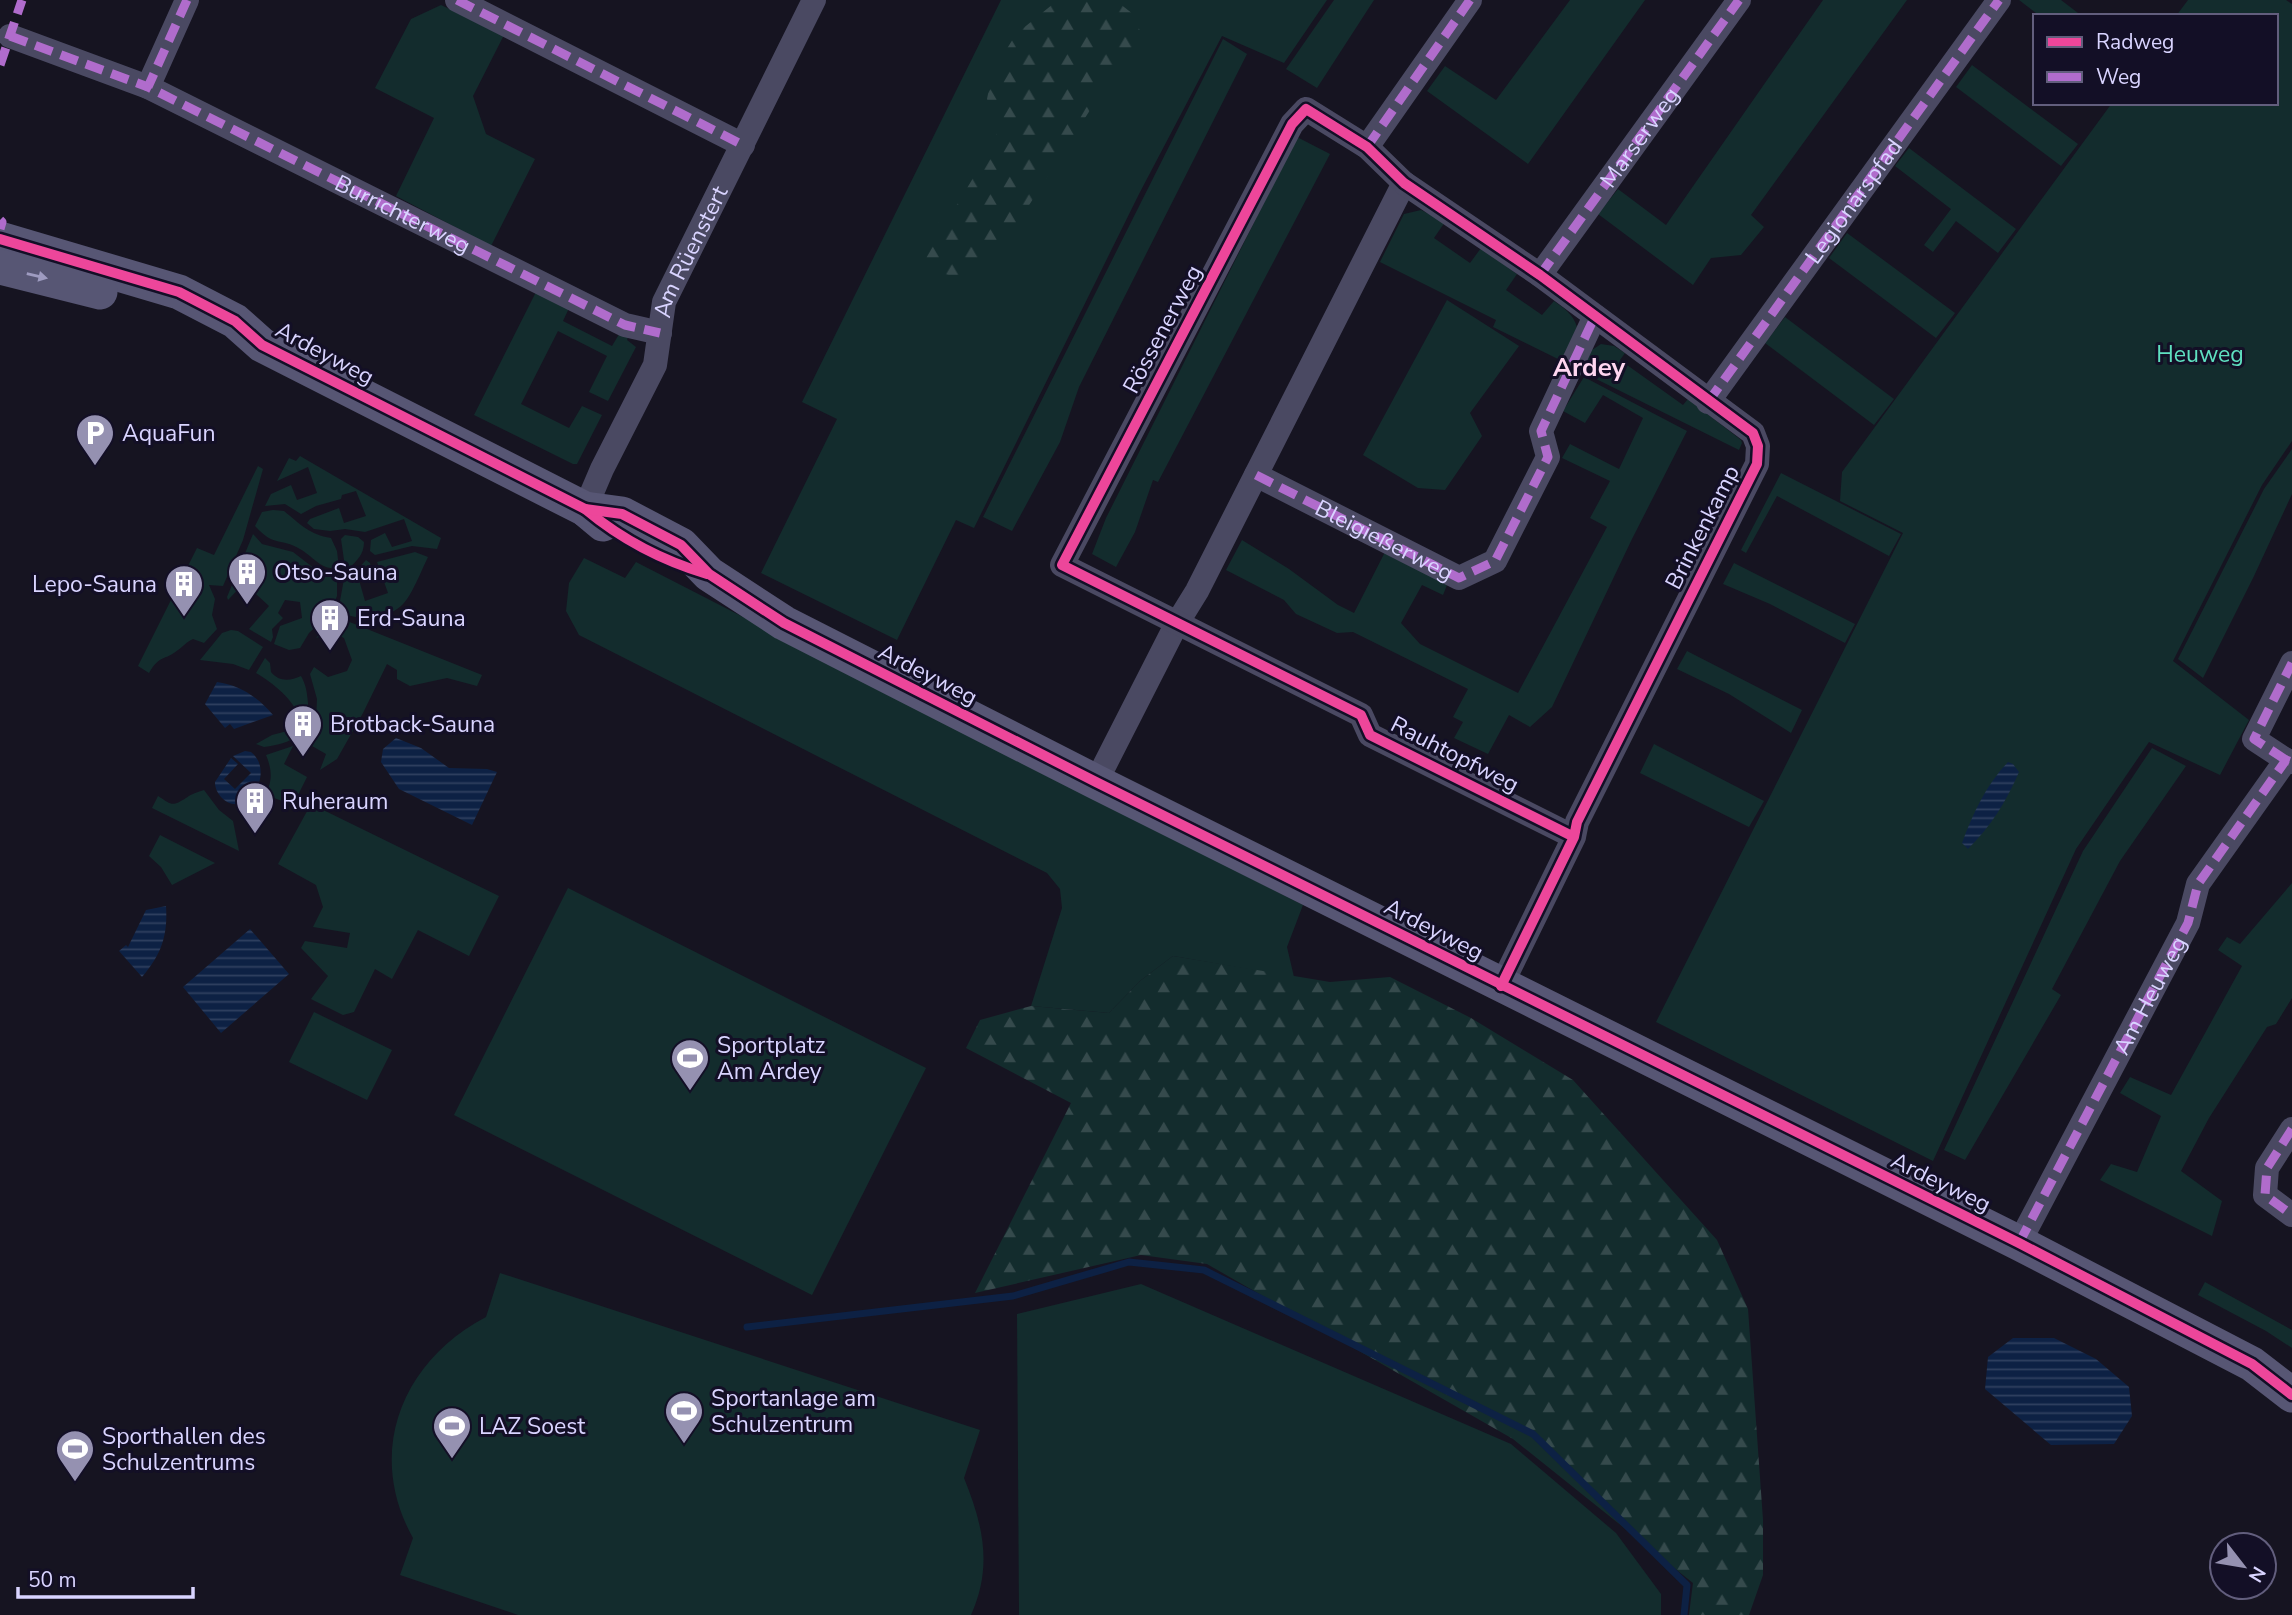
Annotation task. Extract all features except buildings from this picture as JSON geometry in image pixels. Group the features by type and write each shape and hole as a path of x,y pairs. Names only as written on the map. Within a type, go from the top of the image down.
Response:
{"main road":[{"name":"Ardeyweg","path":"0,239 179,292 235,321 262,345 585,509 622,514 681,545 709,574 784,623 2018,1243 2252,1364 2292,1395"},
{"name":"Ardeyweg","path":"0,267 142,303 171,313 224,338 262,345"}],"street":[{"path":"148,87 187,0"},
{"path":"457,0 743,145"},
{"name":"Am Rüenstert","path":"585,509 602,469 655,365 664,302 814,0"},
{"path":"1367,147 1471,0"},
{"name":"Marserweg","path":"1540,275 1739,0"},
{"name":"Legionärspfad","path":"1708,402 1999,0"},
{"name":"Burrichterweg","path":"10,36 148,87 625,324 660,333"},
{"name":"Rössenerweg","path":"1176,625 1062,565 1292,124 1306,109 1367,147 1404,183"},
{"path":"1096,782 1176,625 1197,591 1404,183"},
{"name":"Brinkenkamp","path":"1404,183 1540,275 1753,433 1758,446 1757,464 1577,821 1574,837 1502,986"},
{"name":"Bleigießerweg","path":"1255,475 1459,578 1495,561 1548,457 1541,431 1595,316"},
{"name":"Rauhtopfweg","path":"1176,625 1361,715 1370,735 1574,837"},
{"path":"2289,761 2254,739 2292,663"},
{"name":"Am Heuweg","path":"2018,1243 2188,923 2198,884 2289,761"},
{"path":"2292,1129 2267,1168 2265,1195 2292,1215"}],"green space":[{"path":"1001,0 1327,0 1284,63 1222,36 1139,194 974,528 956,520 897,640 761,573 837,419 802,402"},
{"path":"1058,0 1115,0 1133,14 1140,31 1135,58 1101,93 1024,213 987,262 956,277 930,270 919,251 924,236 955,208 996,140 997,126 987,99 992,73 1016,34"},
{"path":"1334,0 1374,0 1317,88 1286,69"},
{"path":"1570,0 1645,0 1528,164 1427,91 1445,66 1496,100"},
{"path":"1823,0 1907,0 1751,215 1764,227 1741,255 1711,258 1693,285 1598,214 1618,189 1666,225"},
{"path":"2019,0 2061,0 2079,14 2037,14"},
{"name":"Heuweg","path":"2188,0 2286,0 2292,4 2292,441 2262,485 2173,661 2249,720 2220,775 2149,742 2076,849 1933,1161 1656,1022 1903,533 1840,501 1842,472 2111,105 2278,105 2278,14 2178,14"},
{"path":"441,5 504,35 473,96 486,134 535,159 491,246 396,196 434,118 375,88 411,19"},
{"path":"1223,39 1247,54 1079,387 1060,442 1012,531 983,517"},
{"path":"1972,65 2078,144 2061,166 1956,87"},
{"path":"1297,137 1330,154 1158,482 1153,480 1135,532 1116,567 1092,554 1106,518"},
{"path":"1909,148 2016,229 1998,253 1956,221 1933,252 1924,245 1951,209 1895,166"},
{"path":"1421,210 1445,222 1434,238 1470,263 1481,248 1517,274 1506,290 1542,315 1554,301 1568,312 1577,327 1562,361 1493,327 1496,320 1380,262 1404,214"},
{"path":"1847,233 1955,313 1936,338 1829,258"},
{"path":"537,290 570,306 563,321 612,346 621,331 629,335 627,340 636,347 608,401 589,392 607,356 558,331 521,404 569,428 582,406 602,415 577,464 474,415"},
{"path":"1447,300 1519,346 1470,413 1482,436 1445,490 1418,488 1363,455"},
{"path":"1785,317 1894,399 1874,425 1765,343"},
{"path":"1601,344 1614,346 1625,353 1620,360 1683,405 1688,399 1741,440 1739,450 1580,371 1592,350"},
{"path":"1584,377 1687,431 1552,707 1530,727 1509,715 1488,754 1454,738 1463,722 1453,717 1468,689 1353,632 1337,633 1296,614 1284,600 1226,570 1242,540 1354,613 1385,552 1447,585 1443,595 1422,585 1401,623 1420,644 1518,693 1607,527 1590,518 1610,481 1562,458 1570,444 1619,469 1643,418 1603,395 1585,423 1563,411"},
{"path":"2292,449 2292,494 2203,678 2178,659 2264,489"},
{"path":"300,456 441,538 437,549 412,546 375,555 370,551 371,540 385,533 392,547 412,541 404,519 365,532 314,529 307,523 310,519 339,508 344,523 366,516 356,491 301,514 285,504 265,506 271,494 291,485 297,500 317,493 308,467 277,481 289,458 296,461"},
{"path":"258,466 263,469 243,540 223,586 209,585 215,599 212,615 217,629 204,643 193,639 189,641 160,660 149,673 138,666 197,548 214,555"},
{"path":"1781,473 1901,534 1889,556 1777,496 1746,553 1741,550"},
{"path":"284,511 311,532 331,538 337,551 339,568 322,565 300,549 273,540 262,533 255,526 262,512"},
{"path":"253,534 262,544 293,552 315,569 335,576 337,580 337,596 330,613 309,633 300,648 289,650 274,644 280,626 302,618 300,602 285,600 278,613 283,618 272,629 271,642 249,629 269,606 244,583 228,600"},
{"path":"345,535 358,537 364,542 359,557 348,569 345,567 341,539"},
{"path":"415,552 428,557 401,606 386,615 371,618 338,612 344,579 366,560 370,563 373,575 359,580 365,601 388,593 377,562"},
{"path":"584,558 625,578 636,562 1303,905 1287,947 1294,977 1173,956 1140,981 1109,1013 1031,1006 1062,908 1060,889 1047,873 579,635 566,611 569,583"},
{"path":"1734,563 1855,624 1845,643 1770,604 1723,584"},
{"path":"337,617 482,675 477,686 447,678 410,686 397,679 397,670 387,664 337,759 320,770 326,754 312,746 315,741 317,699 310,674 314,667 328,677 347,671 352,660 344,638 333,632 316,638"},
{"path":"238,631 263,647 249,670 233,664 200,660 222,633"},
{"path":"1687,651 1802,710 1791,733 1729,694 1677,669"},
{"path":"265,658 270,663 271,672 278,678 289,680 301,676 306,689 308,714 298,736 264,747 256,744 272,735 295,729 300,720 288,699 256,673"},
{"path":"1654,744 1764,801 1749,827 1640,773"},
{"path":"293,746 284,764 307,777 293,805 274,798 261,800 271,778 266,755"},
{"path":"2152,748 2186,766 2120,861 2052,989 2061,995 1965,1160 1944,1150 2083,851"},
{"path":"204,790 219,810 233,821 239,851 152,808 158,796 175,804"},
{"path":"311,804 499,896 469,956 418,930 392,979 375,969 354,1012 343,1015 311,999 328,976 301,948 305,941 347,948 350,933 313,927 323,907 316,885 278,864"},
{"path":"160,835 215,863 172,885 161,867 149,856"},
{"path":"2292,883 2292,998 2276,1024 2267,1027 2209,1118 2181,1171 2222,1201 2212,1236 2100,1180 2111,1164 2137,1172 2161,1116 2120,1093 2130,1077 2171,1095 2242,966 2218,950 2227,937 2240,944"},
{"name":"Sportplatz Am Ardey","path":"568,888 926,1068 812,1295 454,1115"},
{"path":"1173,956 1330,982 1390,977 1471,1018 1573,1080 1717,1240 1748,1309 1763,1520 1763,1575 1749,1615 1689,1615 1693,1583 1513,1439 1207,1264 1141,1255 975,1293 1071,1103 966,1048 980,1020 1031,1006 1109,1013 1140,981"},
{"path":"314,1012 392,1050 367,1100 289,1062"},
{"name":"Sportanlage am Schulzentrum","path":"500,1273 980,1430 964,1478 976,1512 983,1546 982,1580 971,1615 518,1615 400,1575 413,1538 399,1506 392,1473 393,1442 400,1412 413,1384 432,1358 457,1336 486,1317"},
{"path":"2205,1282 2292,1330 2292,1348 2198,1295"},
{"path":"1141,1284 1511,1444 1616,1533 1661,1594 1661,1615 1019,1615 1017,1314"}],"water":[{"path":"217,682 248,693 273,715 234,729 230,724 225,728 205,704"},
{"path":"396,738 421,748 449,768 487,769 497,772 472,825 399,789 381,762 383,749"},
{"path":"245,751 251,752 258,761 261,771 259,782 248,799 239,804 230,803 221,797 215,782 231,758 238,764 224,779 235,789 251,773 233,756"},
{"path":"2008,762 2019,772 2014,783 1991,822 1968,849 1962,843 1976,810 1993,780"},
{"path":"166,906 166,927 162,944 142,977 119,951 126,945 128,947 146,910"},
{"path":"250,929 289,974 221,1033 183,987"},
{"path":"2013,1338 2054,1338 2096,1359 2129,1387 2132,1416 2114,1444 2051,1445 1985,1389 1988,1357"}],"waterway":[{"path":"747,1327 1013,1296 1129,1262 1204,1270 1533,1434 1687,1585 1684,1615"}],"marked path":[{"path":"0,65 22,0"},
{"path":"187,0 148,87 625,325 660,333"},
{"path":"457,0 743,145"},
{"path":"1367,147 1470,0"},
{"path":"1540,275 1739,0"},
{"path":"1708,402 1999,0"},
{"path":"10,36 148,87"},
{"path":"0,220 0,229"},
{"path":"1256,475 1459,578 1495,561 1548,457 1541,431 1595,316"},
{"path":"2286,760 2254,739 2292,663"},
{"path":"2019,1243 2188,923 2198,884 2286,760 2292,762"},
{"path":"2292,1129 2267,1168 2265,1195 2292,1215"}],"cycle path":[{"path":"1501,986 1574,837 1577,822 1757,464 1758,446 1753,433 1540,275 1404,183 1367,147 1306,109 1292,124 1062,565 1361,715 1370,735 1574,837"},
{"path":"0,239 179,292 235,321 262,345 585,509 642,548 707,574"},
{"path":"585,509 622,514 681,545 709,574 784,623 1096,782 2019,1243 2252,1364 2292,1395"}],"place":[{"name":"AquaFun","path":"95,467"},
{"name":"Otso-Sauna","path":"247,606"},
{"name":"Lepo-Sauna","path":"184,618"},
{"name":"Erd-Sauna","path":"330,652"},
{"name":"Brotback-Sauna","path":"303,758"},
{"name":"Ruheraum","path":"255,835"},
{"name":"Sportplatz Am Ardey","path":"690,1092"},
{"name":"Sportanlage am Schulzentrum","path":"684,1445"},
{"name":"LAZ Soest","path":"452,1460"},
{"name":"Sporthallen des Schulzentrums","path":"75,1483"}],"district":[{"name":"Ardey","path":"1589,367"}]}
